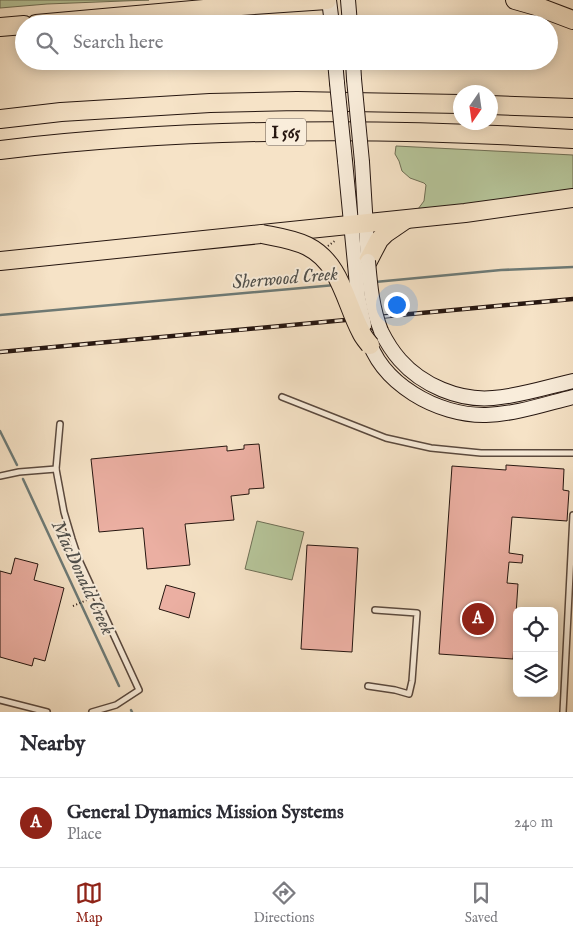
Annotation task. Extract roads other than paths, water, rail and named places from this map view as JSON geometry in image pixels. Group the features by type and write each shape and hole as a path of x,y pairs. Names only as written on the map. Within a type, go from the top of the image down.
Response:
{"highway":[{"path":"137,15 280,2 328,0"},
{"path":"515,0 573,20"},
{"path":"0,27 15,26"},
{"name":"I 565","path":"0,119 61,112 210,103 297,101 453,104"},
{"path":"498,105 573,108"},
{"name":"I 565","path":"0,150 74,142 254,132 440,132 573,139"},
{"path":"0,261 405,220 573,198"},
{"path":"361,262 382,237 405,220"},
{"path":"262,234 298,242 316,251 335,272 361,333 368,338"}],"main road":[{"path":"328,0 330,15"},
{"path":"348,0 349,15"},
{"path":"336,70 345,161 359,224"},
{"path":"354,70 362,162 359,224 361,262 360,309 368,338 382,364 408,390 424,400 452,411 476,415 501,414 573,397"},
{"path":"361,262 381,331 393,352 408,368 437,387 459,395 493,398 573,381"}],"lane":[{"path":"282,397 386,438 431,448 481,453 573,453"},
{"path":"60,424 56,470 64,512 80,560 139,690 116,705 92,712"},
{"path":"0,476 19,472 56,470"},
{"path":"564,712 573,514"},
{"path":"368,686 409,694 412,681 417,613 375,610"},
{"path":"0,700 47,712"}],"waterway":[{"name":"Sherwood Creek","path":"375,282 501,270 573,267"},
{"name":"Sherwood Creek","path":"0,315 335,285"},
{"name":"MacDonald Creek","path":"0,431 17,465"},
{"name":"MacDonald Creek","path":"23,479 119,686"}],"railway":[{"path":"0,352 573,299"}],"place":[{"name":"General Dynamics Mission Systems","path":"478,619"}]}
